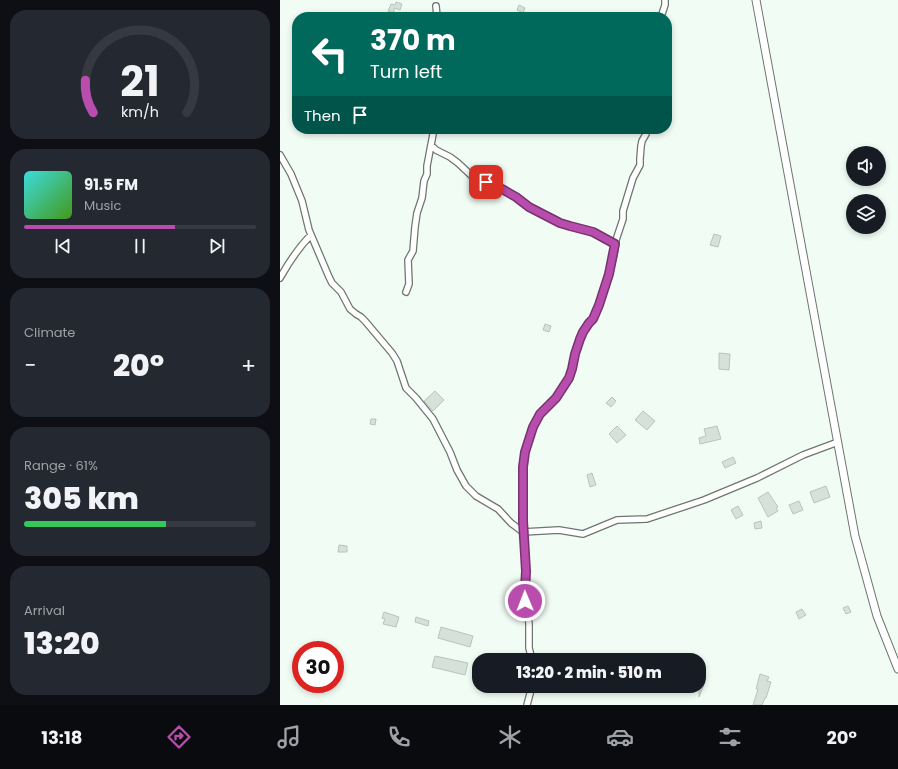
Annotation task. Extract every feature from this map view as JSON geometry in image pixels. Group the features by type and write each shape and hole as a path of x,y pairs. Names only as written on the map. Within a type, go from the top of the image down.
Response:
{"street":[{"path":"663,12 665,0"},
{"path":"756,0 857,543 877,616 898,669"},
{"path":"436,6 437,12"},
{"path":"406,292 409,284 408,260 413,251 414,227 422,198 424,181 427,174 433,134"},
{"path":"531,653 528,615 525,601 526,563 523,532 523,489 525,452 533,427 540,414 556,398 569,378 580,339 583,332 593,319 599,305 609,274 615,244 623,219 623,211 633,178 640,165 641,146 646,134"},
{"path":"431,145 436,150 450,157 474,177 502,189 529,207 560,223 593,232 615,244"},
{"path":"280,156 291,174 302,202 311,235 332,283 341,292 350,309 365,320 392,353 397,361 406,388 433,419 466,486 476,496 498,509 510,523 523,532 559,530 583,534 617,520 647,519 704,500 757,478 803,455 838,442"},
{"path":"280,278 300,246 311,235"},
{"path":"527,705 530,693"}],"building":[{"path":"396,2 402,4 400,10 395,8 393,12 388,11 391,4 395,5"},
{"path":"519,5 525,8 523,12 517,10"},
{"path":"714,234 721,236 718,247 710,245"},
{"path":"545,324 551,326 549,332 543,330"},
{"path":"719,353 730,354 729,370 719,369"},
{"path":"435,391 444,400 433,411 424,401"},
{"path":"612,397 616,401 611,407 606,403"},
{"path":"643,411 655,421 647,430 635,420"},
{"path":"371,419 376,419 375,425 370,424"},
{"path":"617,426 626,435 617,443 609,434"},
{"path":"717,426 721,439 700,444 699,438 706,436 704,429"},
{"path":"733,457 736,463 725,468 722,462"},
{"path":"592,473 596,485 590,487 587,475"},
{"path":"826,486 830,497 814,503 810,492"},
{"path":"768,492 778,507 776,508 778,511 768,517 758,498"},
{"path":"799,501 803,510 793,514 789,505"},
{"path":"738,506 743,515 736,519 731,510"},
{"path":"761,521 762,528 755,529 754,523"},
{"path":"339,545 347,546 347,552 338,552"},
{"path":"848,606 851,612 846,614 843,608"},
{"path":"802,609 806,615 799,619 796,612"},
{"path":"384,612 399,617 396,627 383,624 385,619 382,618"},
{"path":"416,617 429,621 428,626 415,622"},
{"path":"441,627 473,636 470,647 438,638"},
{"path":"435,656 468,663 465,675 432,667"},
{"path":"760,674 769,677 767,681 771,682 762,705 753,705 758,689 756,689"}],"route":[{"path":"486,182 502,189 529,207 560,223 593,232 615,244 609,274 599,305 593,319 583,332 580,339 569,378 556,398 540,414 533,427 525,452 523,467 523,532 526,571 525,601"}]}
